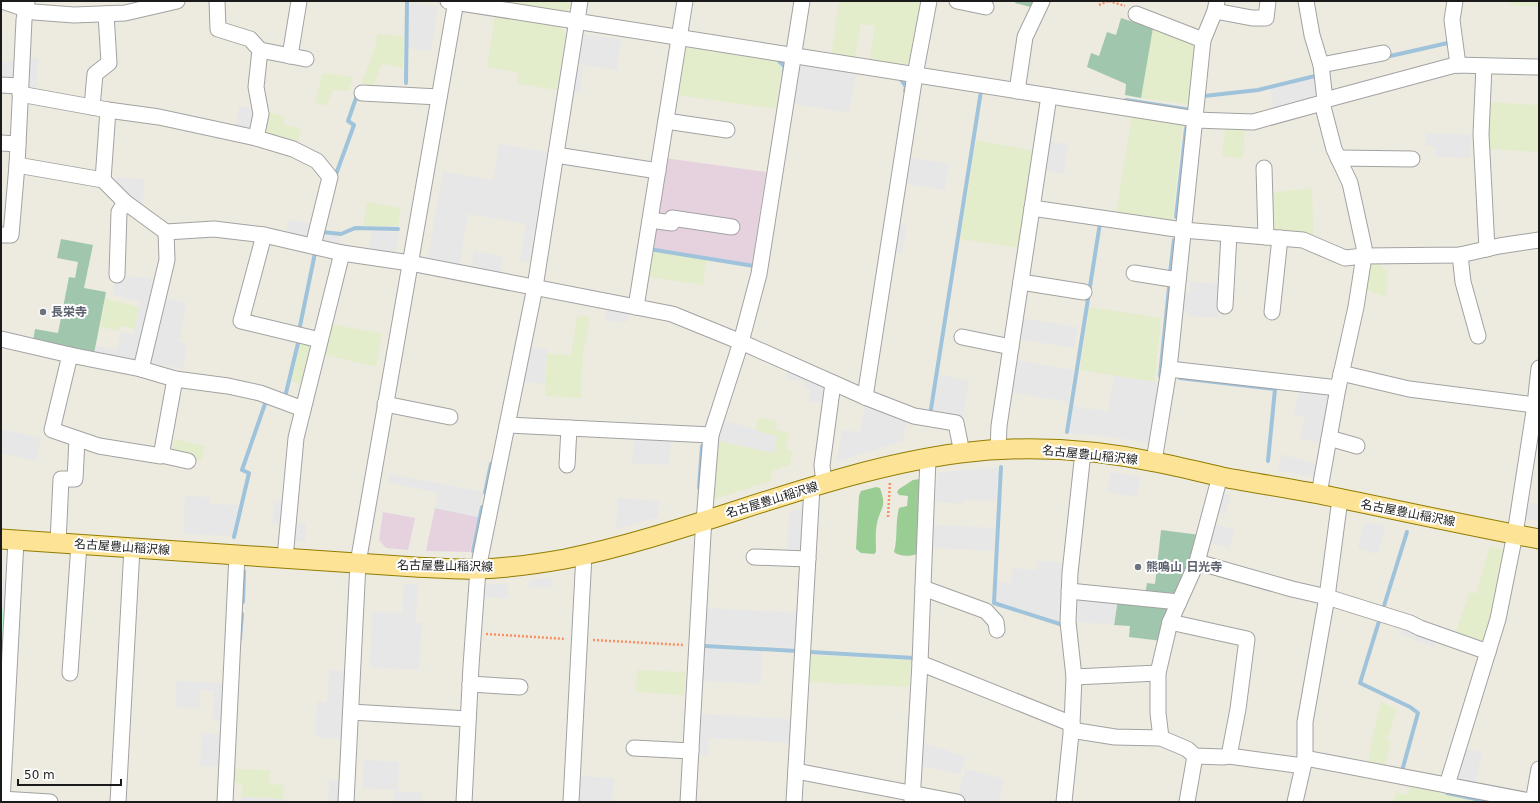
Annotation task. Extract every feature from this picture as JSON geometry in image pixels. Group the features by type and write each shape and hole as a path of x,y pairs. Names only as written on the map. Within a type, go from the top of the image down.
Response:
{"main road":[{"name":"名古屋豊山稲沢線","path":"8,540 358,563 478,569 524,565 584,554 704,521 869,470 962,453 1026,449 1083,452 1154,461 1220,476 1319,494 1539,539"}],"street":[{"path":"2,1 26,4 34,12 66,14 125,14 177,1"},
{"path":"217,1 218,29 250,39 260,50 306,59"},
{"path":"290,56 299,1"},
{"path":"346,802 358,563 439,97 453,1 915,75 1018,87 1049,96 1196,120 1253,122 1323,101 1458,65 1539,68"},
{"path":"464,802 478,569 535,287 580,1"},
{"path":"636,307 685,1"},
{"path":"688,802 704,521 711,436 740,342 758,274 802,1"},
{"path":"865,397 915,75 929,1"},
{"path":"957,1 986,7"},
{"path":"1018,87 1025,37 1042,1"},
{"path":"1154,461 1169,369 1196,120 1203,40 1216,6 1252,18 1266,18 1268,1"},
{"path":"1306,1 1312,35 1321,65 1323,101 1334,149 1350,183 1364,247 1356,307 1338,388 1319,494"},
{"path":"1455,1 1452,20 1458,65"},
{"path":"1,235 11,235 26,4"},
{"path":"92,107 96,74 109,63 106,14"},
{"path":"1136,14 1203,40"},
{"path":"256,138 261,114 256,87 260,50"},
{"path":"1321,65 1383,53"},
{"path":"1484,66 1481,134 1486,249"},
{"path":"1,85 92,107 159,117 256,138 293,149 317,161 330,177 313,246"},
{"path":"362,93 439,97"},
{"path":"998,450 999,426 1049,96"},
{"path":"103,180 108,110"},
{"path":"666,121 727,130"},
{"path":"1,143 18,144"},
{"path":"556,155 658,171"},
{"path":"1338,158 1412,159"},
{"path":"16,165 103,180 125,202 166,232 214,229 264,235 342,253 410,263 672,314 865,397 914,416 956,423 962,453"},
{"path":"1264,168 1273,237 1272,312"},
{"path":"117,275 119,212 125,202"},
{"path":"1032,208 1183,230 1303,240 1345,258 1364,256 1460,255 1539,240"},
{"path":"650,220 672,223 672,218 732,227"},
{"path":"141,369 167,260 166,232"},
{"path":"1225,306 1229,234"},
{"path":"264,235 241,321 320,340"},
{"path":"285,558 296,438 342,253"},
{"path":"1460,255 1463,282 1478,336"},
{"path":"1134,272 1178,280"},
{"path":"1021,282 1084,292"},
{"path":"962,337 1011,347"},
{"path":"1,339 141,369 175,379 254,391 302,409"},
{"path":"70,355 52,430 98,446 142,454 161,455 188,461"},
{"path":"1447,785 1498,620 1536,423 1535,405 1539,368"},
{"path":"1169,369 1338,388"},
{"path":"1341,373 1409,389 1535,405"},
{"path":"161,455 175,379"},
{"path":"794,802 808,560 833,383"},
{"path":"385,404 450,418"},
{"path":"507,425 711,436"},
{"path":"567,465 569,428"},
{"path":"1329,438 1357,446"},
{"path":"58,543 61,479 75,479 77,439"},
{"path":"1064,802 1074,677 1068,622 1070,573 1083,452"},
{"path":"912,798 920,663 928,458"},
{"path":"1161,738 1158,712 1158,673 1170,622 1197,562 1220,476"},
{"path":"1294,802 1304,762 1305,722 1327,596 1340,499"},
{"path":"8,540 2,800 50,802"},
{"path":"70,673 78,544"},
{"path":"118,802 132,548"},
{"path":"571,802 584,554"},
{"path":"225,802 237,555"},
{"path":"754,557 808,560"},
{"path":"1197,562 1292,589 1327,596 1410,623 1420,628 1488,652"},
{"path":"923,588 986,611 996,622 997,630"},
{"path":"1069,592 1179,602"},
{"path":"1170,622 1247,639 1238,709 1229,756"},
{"path":"920,663 1071,727 1115,737 1161,738 1187,749 1195,756 1229,756 1304,762 1447,785 1500,799 1534,802 1539,769"},
{"path":"1074,677 1158,673"},
{"path":"470,684 520,687"},
{"path":"350,712 468,718"},
{"path":"634,748 690,751"},
{"path":"1187,802 1195,756"},
{"path":"796,772 912,798 957,802"}],"path":[{"path":"1099,5 1108,1"},
{"path":"888,517 890,478"}],"shaded area":[{"path":"408,2 438,7 431,51 408,48"},
{"path":"583,34 621,39 617,70 575,64 579,36"},
{"path":"26,58 38,58 36,93 28,93"},
{"path":"1,61 17,62 16,84 1,83"},
{"path":"800,64 856,74 849,113 790,103 796,68"},
{"path":"574,66 583,68 580,93 570,91"},
{"path":"1318,77 1321,94 1314,100 1273,111 1270,88"},
{"path":"239,106 257,109 252,132 235,129"},
{"path":"1426,133 1471,135 1470,158 1435,157 1436,146 1425,146"},
{"path":"1048,141 1068,144 1064,174 1043,170"},
{"path":"499,144 547,152 529,262 520,261 526,224 468,214 459,267 427,261 443,172 493,180"},
{"path":"907,157 949,164 945,190 902,183"},
{"path":"665,158 766,172 752,265 651,249"},
{"path":"117,177 145,179 142,211 117,185"},
{"path":"288,220 313,224 308,239 286,235"},
{"path":"896,224 907,226 902,254 891,252"},
{"path":"372,231 399,232 395,257 368,252"},
{"path":"322,233 341,237 339,247 321,240"},
{"path":"474,251 503,256 500,276 471,270"},
{"path":"115,276 159,278 139,362 94,354 96,346 117,350 121,332 134,334 140,302 114,295"},
{"path":"1190,282 1221,284 1218,318 1192,316 1181,310 1182,293 1189,293"},
{"path":"162,297 186,303 179,342 187,343 183,369 147,361"},
{"path":"606,306 629,310 627,322 605,321"},
{"path":"1020,318 1078,327 1074,348 1017,339"},
{"path":"527,346 547,349 545,384 520,381"},
{"path":"1014,360 1074,370 1068,402 1009,392"},
{"path":"788,369 826,386 827,404 808,401 810,390 804,389 805,382 786,379"},
{"path":"939,374 969,381 963,416 933,412"},
{"path":"1114,376 1163,383 1153,444 1104,436 1069,433 1073,406 1108,411"},
{"path":"1300,389 1329,393 1333,397 1324,445 1299,438 1305,418 1293,414"},
{"path":"865,403 907,418 903,441 836,462 842,430 860,432"},
{"path":"721,419 777,437 774,453 714,440"},
{"path":"1,429 41,438 36,461 1,453"},
{"path":"634,437 671,439 669,465 632,463"},
{"path":"1282,454 1320,465 1318,478 1277,470"},
{"path":"998,467 996,501 963,500 962,504 936,502 937,473"},
{"path":"1110,472 1140,477 1137,497 1107,492"},
{"path":"390,474 483,492 478,517 435,508 438,493 388,482"},
{"path":"1220,492 1231,495 1225,514 1214,511"},
{"path":"185,496 210,497 210,504 239,505 232,536 183,534"},
{"path":"618,498 659,501 658,517 616,529"},
{"path":"274,501 287,502 284,524 272,523"},
{"path":"1525,502 1539,504 1539,521 1522,518"},
{"path":"806,506 803,555 787,554 789,512"},
{"path":"435,508 478,517 470,552 426,551"},
{"path":"383,512 415,518 408,550 386,548 379,540"},
{"path":"293,522 306,524 305,542 291,540"},
{"path":"1366,522 1386,526 1377,555 1357,548"},
{"path":"1212,523 1235,530 1229,548 1206,541"},
{"path":"934,525 995,528 994,551 933,548"},
{"path":"1037,561 1067,563 1064,623 996,601 997,582 1011,583 1012,568 1036,570"},
{"path":"552,577 551,588 529,587 530,580"},
{"path":"1,580 9,581 7,609 1,609"},
{"path":"404,583 418,584 416,622 422,623 419,670 370,667 372,612 402,613"},
{"path":"508,583 508,598 483,597 484,585"},
{"path":"1079,598 1118,598 1114,625 1078,622"},
{"path":"706,608 801,613 799,648 705,643"},
{"path":"1404,624 1437,637 1433,647 1400,634"},
{"path":"704,648 762,651 761,684 702,681"},
{"path":"329,670 346,671 343,739 315,737 317,701 327,702"},
{"path":"176,681 227,683 225,721 212,720 214,691 200,690 199,709 175,707"},
{"path":"701,714 792,719 791,743 709,738 708,756 699,755"},
{"path":"202,733 224,734 222,767 200,766"},
{"path":"922,742 966,757 960,774 919,766"},
{"path":"1463,748 1482,752 1475,785 1457,782 1454,776"},
{"path":"364,760 399,762 398,790 362,788"},
{"path":"965,769 1004,779 999,802 979,802 958,798"},
{"path":"579,776 614,778 612,802 578,802"},
{"path":"329,780 339,780 338,802 328,802"},
{"path":"394,791 422,793 422,802 393,802"},
{"path":"242,797 283,799 283,802 241,802"}],"green space":[{"path":"499,1 572,1 570,8 559,15 499,5"},
{"path":"839,1 924,1 911,65 905,68 869,63 875,26 861,24 855,60 831,57"},
{"path":"1016,1 1038,1 1034,8 1015,3"},
{"path":"1511,1 1539,1 1539,7 1510,5"},
{"path":"495,16 561,27 566,34 557,90 517,84 518,72 487,67"},
{"path":"1121,18 1153,28 1141,98 1125,95 1126,84 1087,67 1091,53 1099,56 1107,32 1116,35"},
{"path":"1153,28 1196,43 1192,105 1141,98"},
{"path":"377,34 404,36 403,67 382,64 373,86 362,83 376,44"},
{"path":"686,47 776,59 782,68 776,109 675,95 682,50"},
{"path":"323,73 353,77 348,91 333,90 326,106 315,103"},
{"path":"1487,102 1539,105 1539,152 1486,149"},
{"path":"265,111 285,117 283,124 301,129 297,145 264,136"},
{"path":"1132,114 1183,122 1172,224 1116,215"},
{"path":"1229,126 1245,126 1243,159 1222,156 1225,129"},
{"path":"976,140 1035,151 1019,248 960,239"},
{"path":"1312,188 1314,240 1272,233 1268,193"},
{"path":"367,202 401,208 398,226 363,226"},
{"path":"61,239 93,245 84,288 106,292 94,354 33,342 35,329 58,333 69,277 75,278 78,262 57,258"},
{"path":"653,251 707,260 703,285 649,277"},
{"path":"1372,261 1381,261 1383,269 1387,270 1386,297 1365,290 1368,264"},
{"path":"105,298 139,307 135,329 120,326 119,331 100,327"},
{"path":"1089,307 1161,318 1155,382 1080,370"},
{"path":"577,316 590,317 583,356 581,398 545,396 547,354 571,355"},
{"path":"328,324 382,333 376,367 321,354"},
{"path":"301,339 315,342 305,385 291,381"},
{"path":"759,417 777,422 776,430 789,433 786,449 792,451 790,465 772,471 771,481 709,501 714,440 777,437 755,430"},
{"path":"174,439 205,446 201,461 171,454"},
{"path":"920,479 921,483 916,554 908,556 901,555 894,552 897,519 899,508 907,506 908,496 899,495 897,492 913,480"},
{"path":"876,487 880,488 883,507 876,527 876,552 874,554 861,553 856,549 859,496 861,491"},
{"path":"1161,530 1200,535 1177,599 1145,595 1147,583 1155,584"},
{"path":"1490,546 1507,551 1485,648 1454,637 1470,592 1476,594"},
{"path":"1118,598 1174,605 1162,641 1129,637 1130,626 1114,625"},
{"path":"1,609 7,609 1,691"},
{"path":"808,655 911,660 909,687 806,682"},
{"path":"637,670 685,672 684,695 636,692"},
{"path":"1381,702 1397,709 1387,741 1391,742 1384,768 1368,765 1372,739"},
{"path":"234,769 270,770 269,784 284,785 283,799 242,797 242,783 234,783"},
{"path":"1411,782 1439,788 1438,793 1480,802 1393,802 1396,792 1408,795"}],"waterway":[{"path":"406,83 407,1"},
{"path":"1386,57 1452,42"},
{"path":"776,58 785,67 784,71"},
{"path":"1204,96 1258,90 1315,76"},
{"path":"898,78 900,78 906,87 905,91"},
{"path":"931,409 981,91"},
{"path":"335,177 354,125 348,121 356,98"},
{"path":"1126,100 1191,110"},
{"path":"1176,217 1186,128"},
{"path":"1067,432 1101,223"},
{"path":"322,232 341,234 355,228 398,229"},
{"path":"1170,273 1174,240"},
{"path":"655,250 754,266"},
{"path":"299,331 315,253"},
{"path":"1160,376 1169,288"},
{"path":"285,397 299,339"},
{"path":"1180,378 1275,389 1268,461"},
{"path":"234,537 249,473 242,470 266,401"},
{"path":"699,488 702,446"},
{"path":"485,493 491,464"},
{"path":"1001,467 994,603 1063,625"},
{"path":"473,551 482,507"},
{"path":"1383,609 1407,532"},
{"path":"243,602 244,571"},
{"path":"240,639 242,614"},
{"path":"1380,618 1360,683 1410,707 1418,713 1402,771"},
{"path":"705,646 797,651"},
{"path":"810,652 914,658"},
{"path":"1447,793 1490,802"}],"place":[{"name":"長栄寺","path":"43,312"},
{"name":"熊鳴山 日光寺","path":"1138,567"}]}
